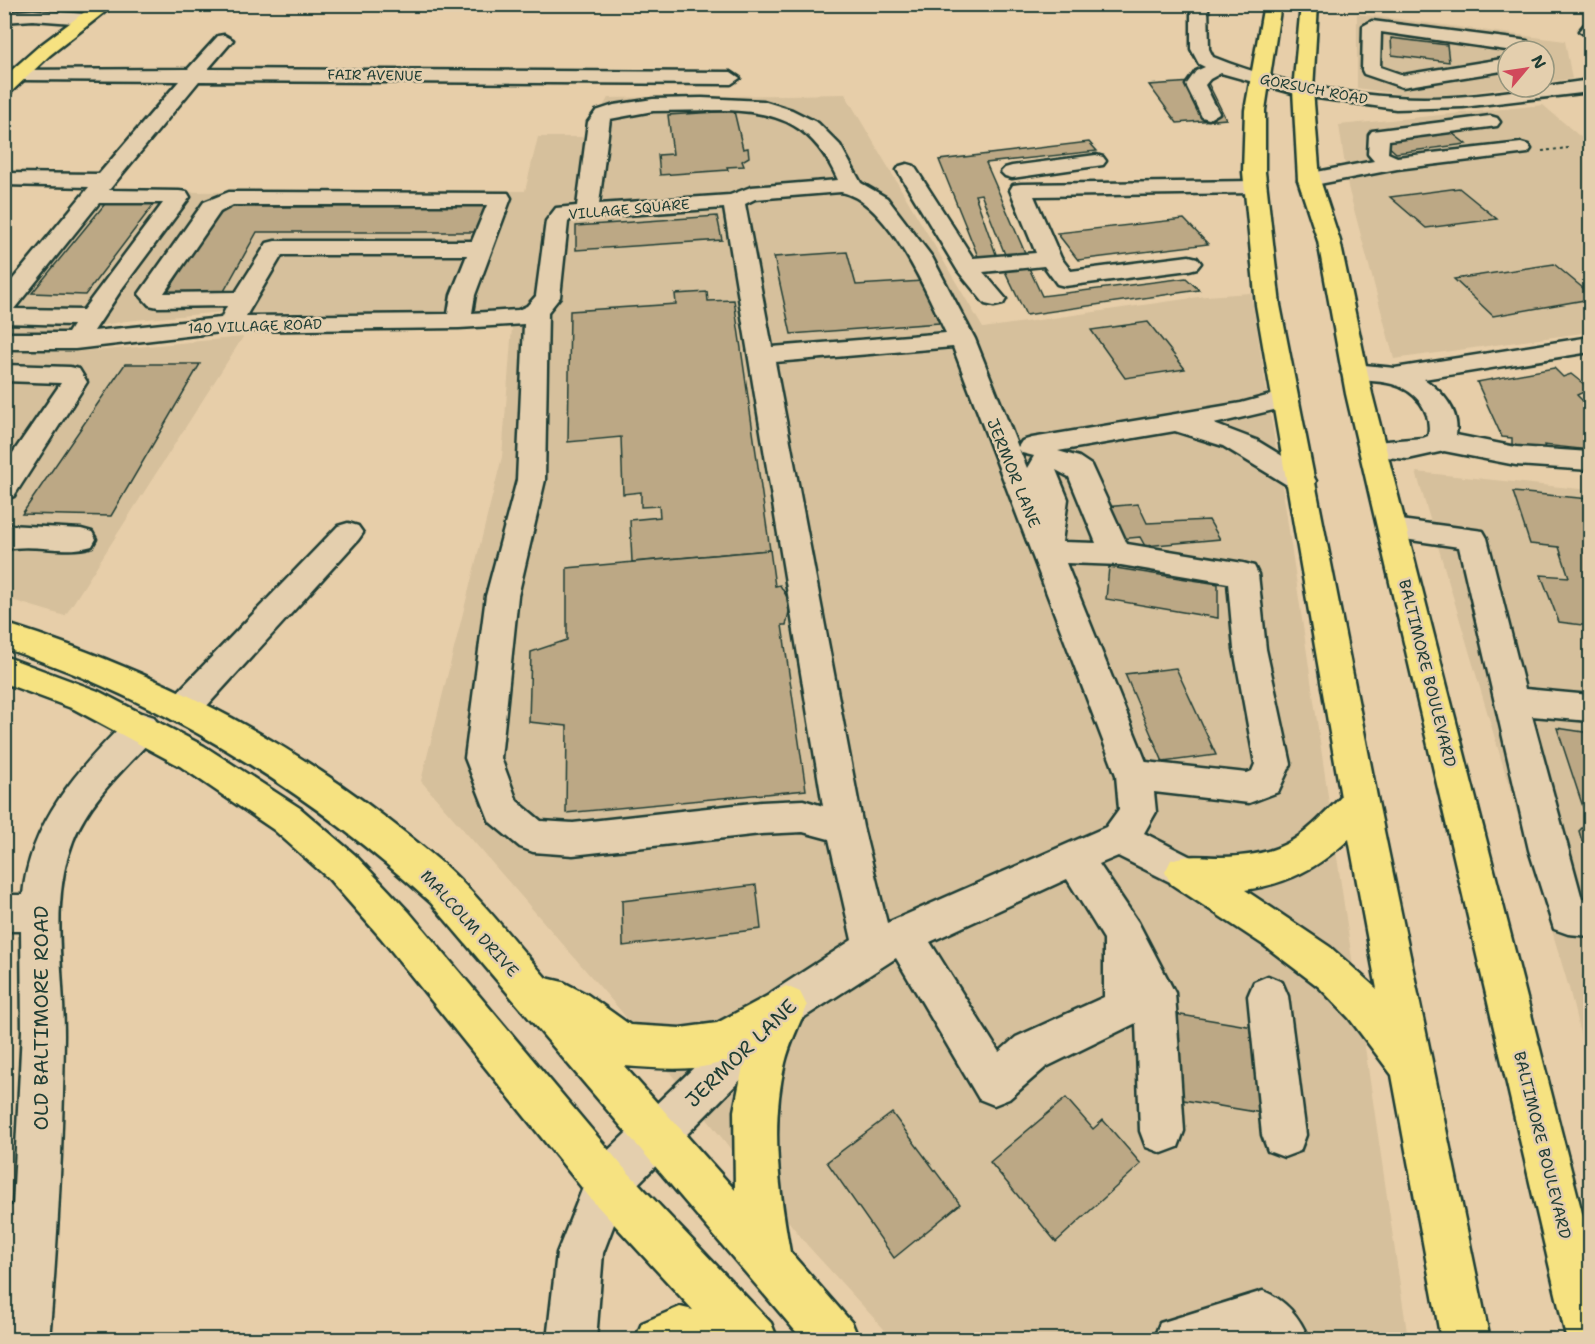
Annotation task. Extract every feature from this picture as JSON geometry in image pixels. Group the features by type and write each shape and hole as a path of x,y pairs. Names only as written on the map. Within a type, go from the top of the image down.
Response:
{"main road":[{"path":"4,88 107,4"},
{"path":"1273,4 1255,114 1254,187 1268,305 1360,802 1466,1340"},
{"name":"BALTIMORE BOULEVARD","path":"1310,4 1303,90 1309,180 1329,241 1354,372 1590,1337"},
{"name":"MALCOLM DRIVE","path":"4,634 112,675 183,709 292,770 398,847 445,891 835,1340"},
{"path":"4,669 86,700 142,727 248,791 287,819 342,867 395,925 607,1183 754,1340"},
{"path":"1184,872 1237,875 1268,872 1288,865 1328,837 1360,802"},
{"path":"1184,872 1284,937 1333,974 1360,1001 1413,1067"},
{"path":"524,983 573,1010 623,1045 680,1048 722,1043 786,1006"},
{"path":"768,1263 759,1209 755,1112 764,1061 786,1006"},
{"path":"658,1340 680,1330 712,1340"}],"street":[{"path":"1199,4 1201,54 1205,60 1219,67"},
{"path":"4,17 33,15 86,19"},
{"path":"1496,42 1372,26 1371,70 1402,81 1496,66"},
{"path":"1475,39 1479,69 1496,81"},
{"path":"4,306 101,189 151,124 224,40"},
{"path":"1209,113 1195,85 1203,75 1219,67"},
{"name":"GORSUCH ROAD","path":"1219,67 1303,90 1335,96 1410,104 1496,97"},
{"name":"FAIR AVENUE","path":"19,74 196,73 731,78"},
{"name":"GORSUCH ROAD","path":"1556,90 1590,86"},
{"path":"587,209 598,122 604,115 616,110 651,105 734,105 781,112 801,121 833,146 852,188"},
{"path":"1397,163 1384,160 1378,154 1379,135 1490,122"},
{"path":"1453,158 1494,146 1495,142 1482,133 1457,127"},
{"path":"1309,180 1397,163 1521,149"},
{"path":"1096,161 1012,172 1050,259 1065,279 1189,263"},
{"path":"907,170 966,266 994,299"},
{"path":"4,179 179,197 75,341"},
{"path":"1021,190 1254,187"},
{"name":"VILLAGE SQUARE","path":"521,316 548,297 559,216 570,211 734,201 751,193 852,188"},
{"name":"JERMOR LANE","path":"607,1183 786,1006 889,942 1075,860 1119,838 1138,812 1134,775 962,339 920,257 879,203 862,191 852,188"},
{"path":"244,299 158,300 151,294 212,207 229,199 500,198 479,248 464,295 459,321"},
{"path":"734,201 845,827 889,942 994,1084 1030,1052 1124,1008 1125,935"},
{"path":"229,324 275,248 479,248"},
{"path":"966,266 1050,259"},
{"path":"4,316 90,318"},
{"path":"521,316 536,375 531,480 502,596 483,758 503,811 533,836 573,839 793,816 803,816 845,827"},
{"name":"140 VILLAGE ROAD","path":"4,341 75,341 229,324 459,321 521,316"},
{"path":"762,355 962,339"},
{"path":"1354,372 1395,376 1590,345"},
{"path":"4,373 70,375 74,382 4,489"},
{"path":"1373,449 1415,449 1434,446 1441,441 1444,432 1440,414 1429,393 1395,376"},
{"path":"1006,452 1241,411 1286,399"},
{"path":"1172,424 1208,430 1227,436 1263,455 1302,481"},
{"path":"1441,441 1516,456 1590,462"},
{"path":"1116,554 1081,472 1072,463 1059,459 1045,460 1041,468 1054,499 1046,552 1116,554 1243,574 1250,649 1273,764 1265,781 1249,788 1134,775"},
{"path":"1393,529 1472,538 1548,850 1568,916 1590,918"},
{"path":"183,709 348,533"},
{"path":"6,537 81,539"},
{"path":"1512,701 1590,708"},
{"name":"OLD BALTIMORE ROAD","path":"24,1340 20,1229 43,1028 23,913 42,892 53,845 71,807 101,770 142,727"},
{"path":"1119,838 1184,872"},
{"path":"1075,860 1125,935 1155,993 1162,1131"},
{"path":"1268,996 1284,1135"},
{"path":"571,1340 580,1253 607,1183"},
{"path":"1177,1340 1263,1315 1284,1340"}],"shaded area":[{"path":"1357,14 1550,39 1496,39 1496,89 1451,95 1413,96 1357,88"},
{"path":"1556,40 1565,41 1572,79 1556,81"},
{"path":"845,94 983,328 1206,296 1251,293 1285,504 1408,1339 893,1339 808,1246 620,1010 421,781 502,457 513,314 222,312 126,321 69,331 5,331 5,297 22,297 109,192 525,191 538,137 585,137 608,98"},
{"path":"1543,105 1590,145 1590,332 1394,359 1348,187 1339,125"},
{"path":"243,337 65,616 5,598 4,352 105,350"},
{"path":"1416,472 1590,490 1590,1075 1569,988"}],"building":[{"path":"1391,38 1447,45 1449,62 1392,55"},
{"path":"1207,81 1226,119 1177,123 1149,85"},
{"path":"734,111 743,149 748,148 749,157 742,161 744,166 727,167 728,170 660,175 658,155 673,154 668,115"},
{"path":"1444,131 1452,133 1466,144 1396,153 1384,142 1384,138"},
{"path":"1089,142 1097,151 986,163 1026,255 1006,257 981,194 975,195 997,257 979,259 939,160"},
{"path":"1459,188 1497,219 1426,228 1390,197"},
{"path":"109,199 157,200 85,295 32,293"},
{"path":"488,206 480,232 257,232 223,293 167,293 221,207"},
{"path":"717,216 722,240 576,250 576,226"},
{"path":"1184,219 1208,244 1078,260 1057,233"},
{"path":"847,252 856,285 923,281 939,323 791,334 774,257"},
{"path":"1554,264 1590,294 1590,299 1493,316 1454,279"},
{"path":"1002,265 1028,266 1042,296 1186,278 1199,290 1026,315"},
{"path":"707,292 708,301 734,300 770,550 632,562 630,520 660,517 659,506 641,507 641,492 623,494 621,437 568,442 570,311 676,304 675,294"},
{"path":"1148,322 1185,369 1125,378 1091,330"},
{"path":"125,364 200,364 111,516 22,514"},
{"path":"1554,368 1563,377 1571,374 1590,389 1577,395 1590,408 1590,450 1544,445 1546,453 1512,451 1512,438 1502,437 1477,382"},
{"path":"1513,492 1590,499 1590,626 1559,622 1541,575 1569,577 1559,547 1530,544"},
{"path":"1138,504 1147,523 1209,520 1220,539 1145,546 1140,537 1119,539 1105,507"},
{"path":"770,550 775,586 780,585 787,597 789,612 786,625 782,625 806,790 566,813 567,726 529,722 531,652 567,640 567,568"},
{"path":"1109,567 1218,584 1218,618 1106,599"},
{"path":"1176,668 1216,755 1163,762 1125,674"},
{"path":"1557,728 1590,733 1590,849 1582,841 1579,831 1588,822"},
{"path":"756,885 761,929 623,946 622,901"},
{"path":"1175,1014 1253,1027 1262,1113 1178,1099"},
{"path":"1066,1098 1093,1129 1103,1120 1141,1164 1056,1242 990,1162"},
{"path":"892,1113 960,1204 894,1258 827,1162"}]}
